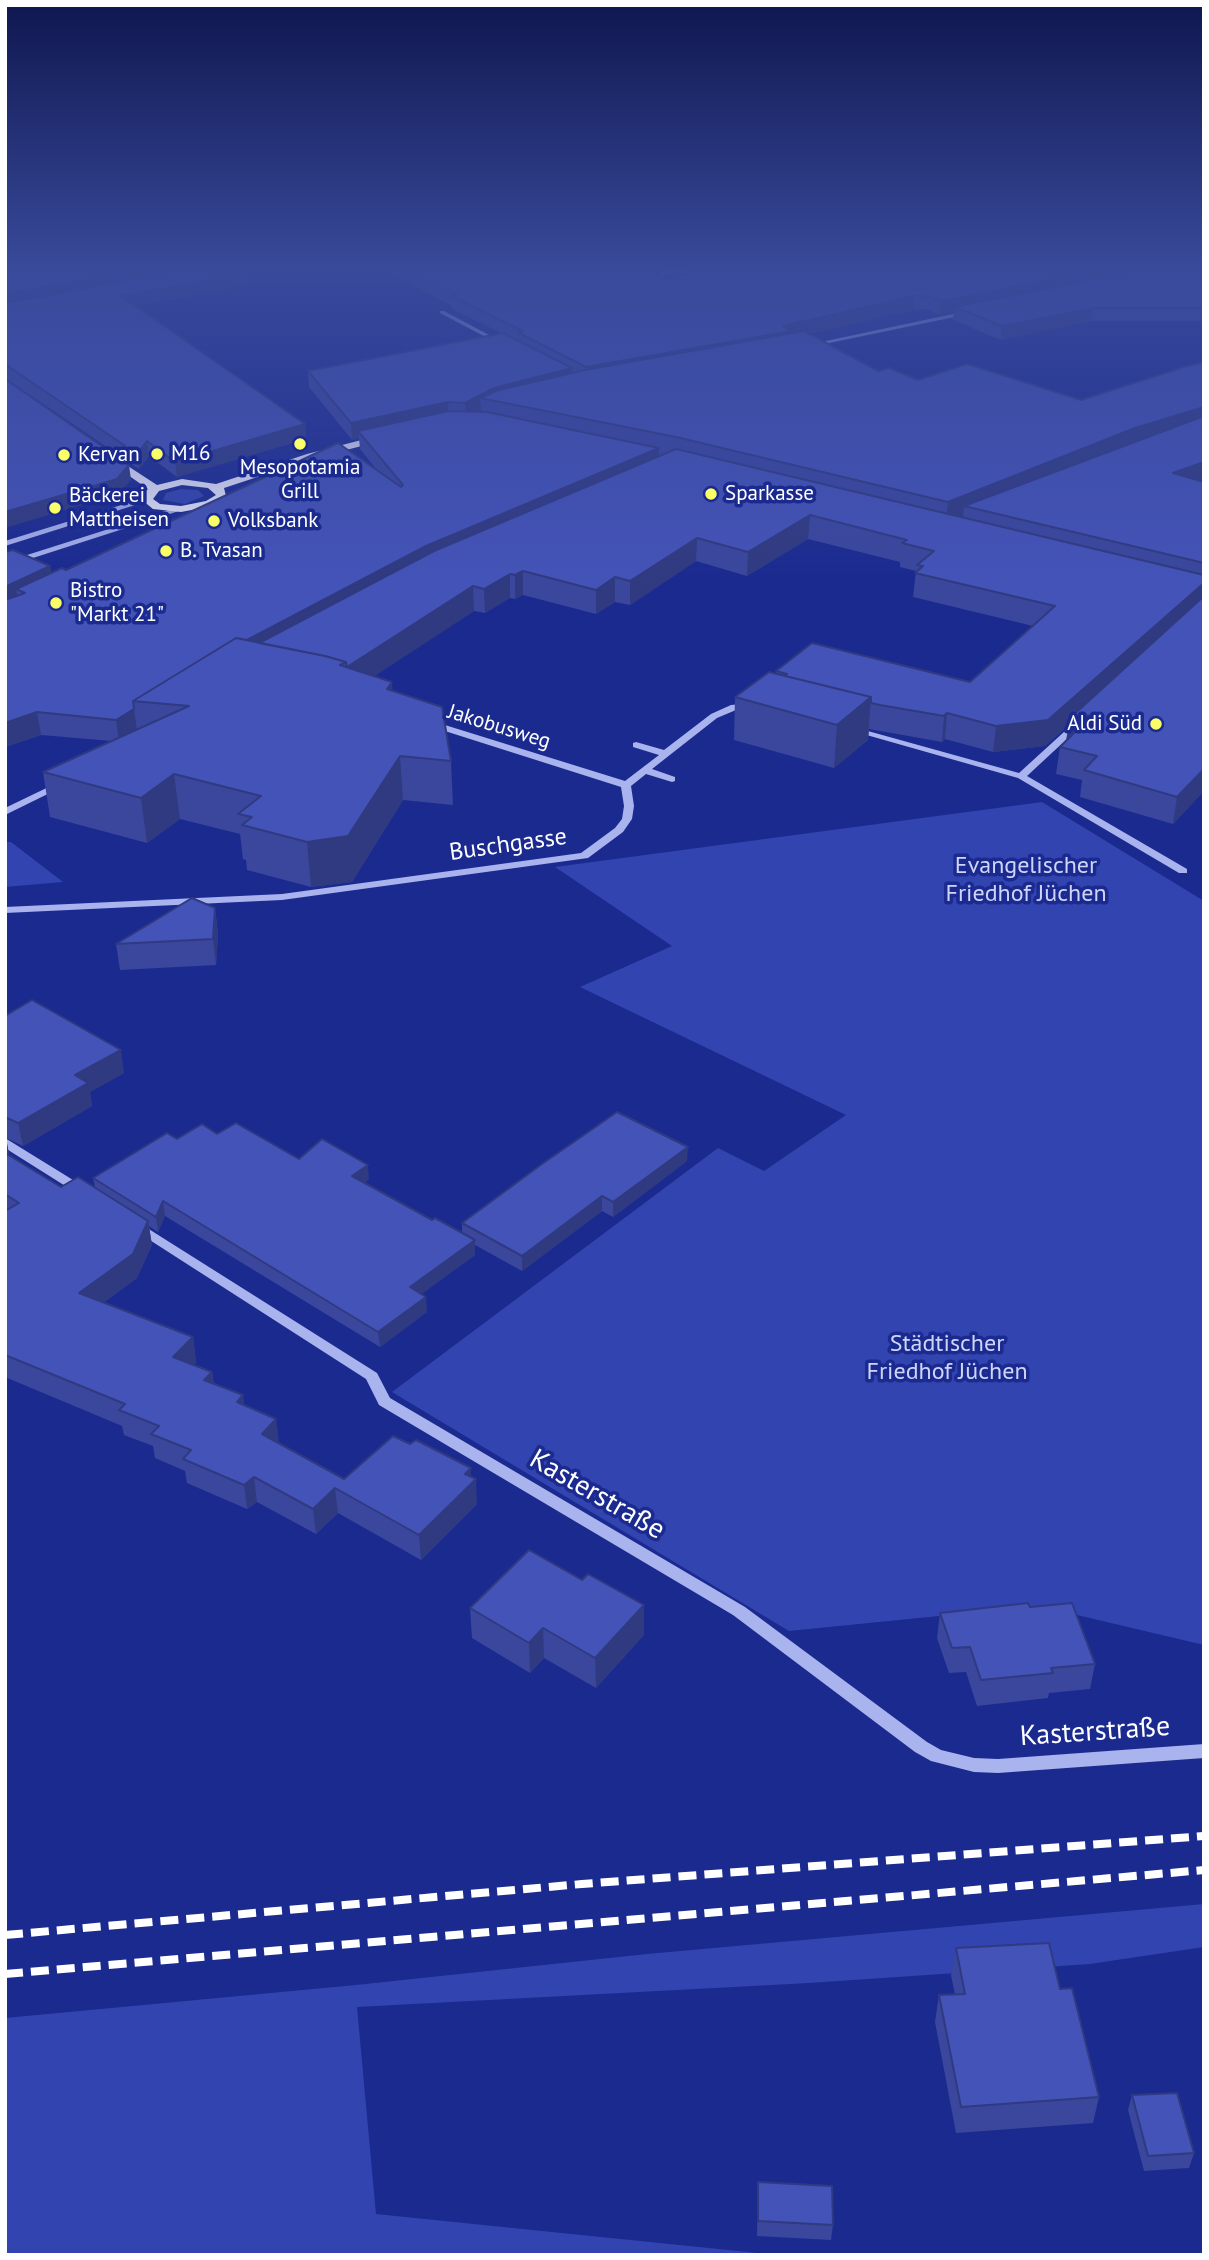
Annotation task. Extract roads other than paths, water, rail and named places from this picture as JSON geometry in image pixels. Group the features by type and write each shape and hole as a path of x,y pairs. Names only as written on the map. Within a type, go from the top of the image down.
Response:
{"main road":[{"path":"216,487 311,456 389,436"},
{"path":"103,454 155,489"},
{"path":"182,482 216,487 221,491 217,500 198,512 157,507 147,500 148,494 155,489 182,482"}],"street":[{"path":"5,544 147,500"},
{"path":"5,565 181,509"},
{"path":"626,785 719,712 742,706 761,706"},
{"path":"1021,776 1092,711"},
{"name":"Jakobusweg","path":"421,721 626,785"},
{"path":"847,728 1021,776 1183,871"},
{"path":"636,746 666,754"},
{"path":"644,770 672,779"},
{"path":"5,812 70,779"},
{"name":"Buschgasse","path":"5,910 282,897 584,856 619,830 627,819 629,806 626,785"},
{"path":"5,1142 97,1200"},
{"name":"Kasterstraße","path":"120,1215 372,1376 384,1401 702,1586 759,1624 921,1747 937,1756 974,1765 998,1766 1204,1751"}],"railway":[{"path":"5,1935 582,1884 1204,1836"},
{"path":"5,1974 1204,1870"}],"place":[{"name":"Mesopotamia Grill","path":"300,444"},
{"name":"M16","path":"157,454"},
{"name":"Kervan","path":"64,455"},
{"name":"Sparkasse","path":"711,494"},
{"name":"Bäckerei Mattheisen","path":"55,508"},
{"name":"Volksbank","path":"214,521"},
{"name":"B. Tvasan","path":"166,551"},
{"name":"Bistro \"Markt 21\"","path":"56,603"},
{"name":"Aldi Süd","path":"1156,724"}],"park label":[{"name":"Evangelischer Friedhof Jüchen","path":"1026,880"},
{"name":"Städtischer Friedhof Jüchen","path":"947,1358"}]}
